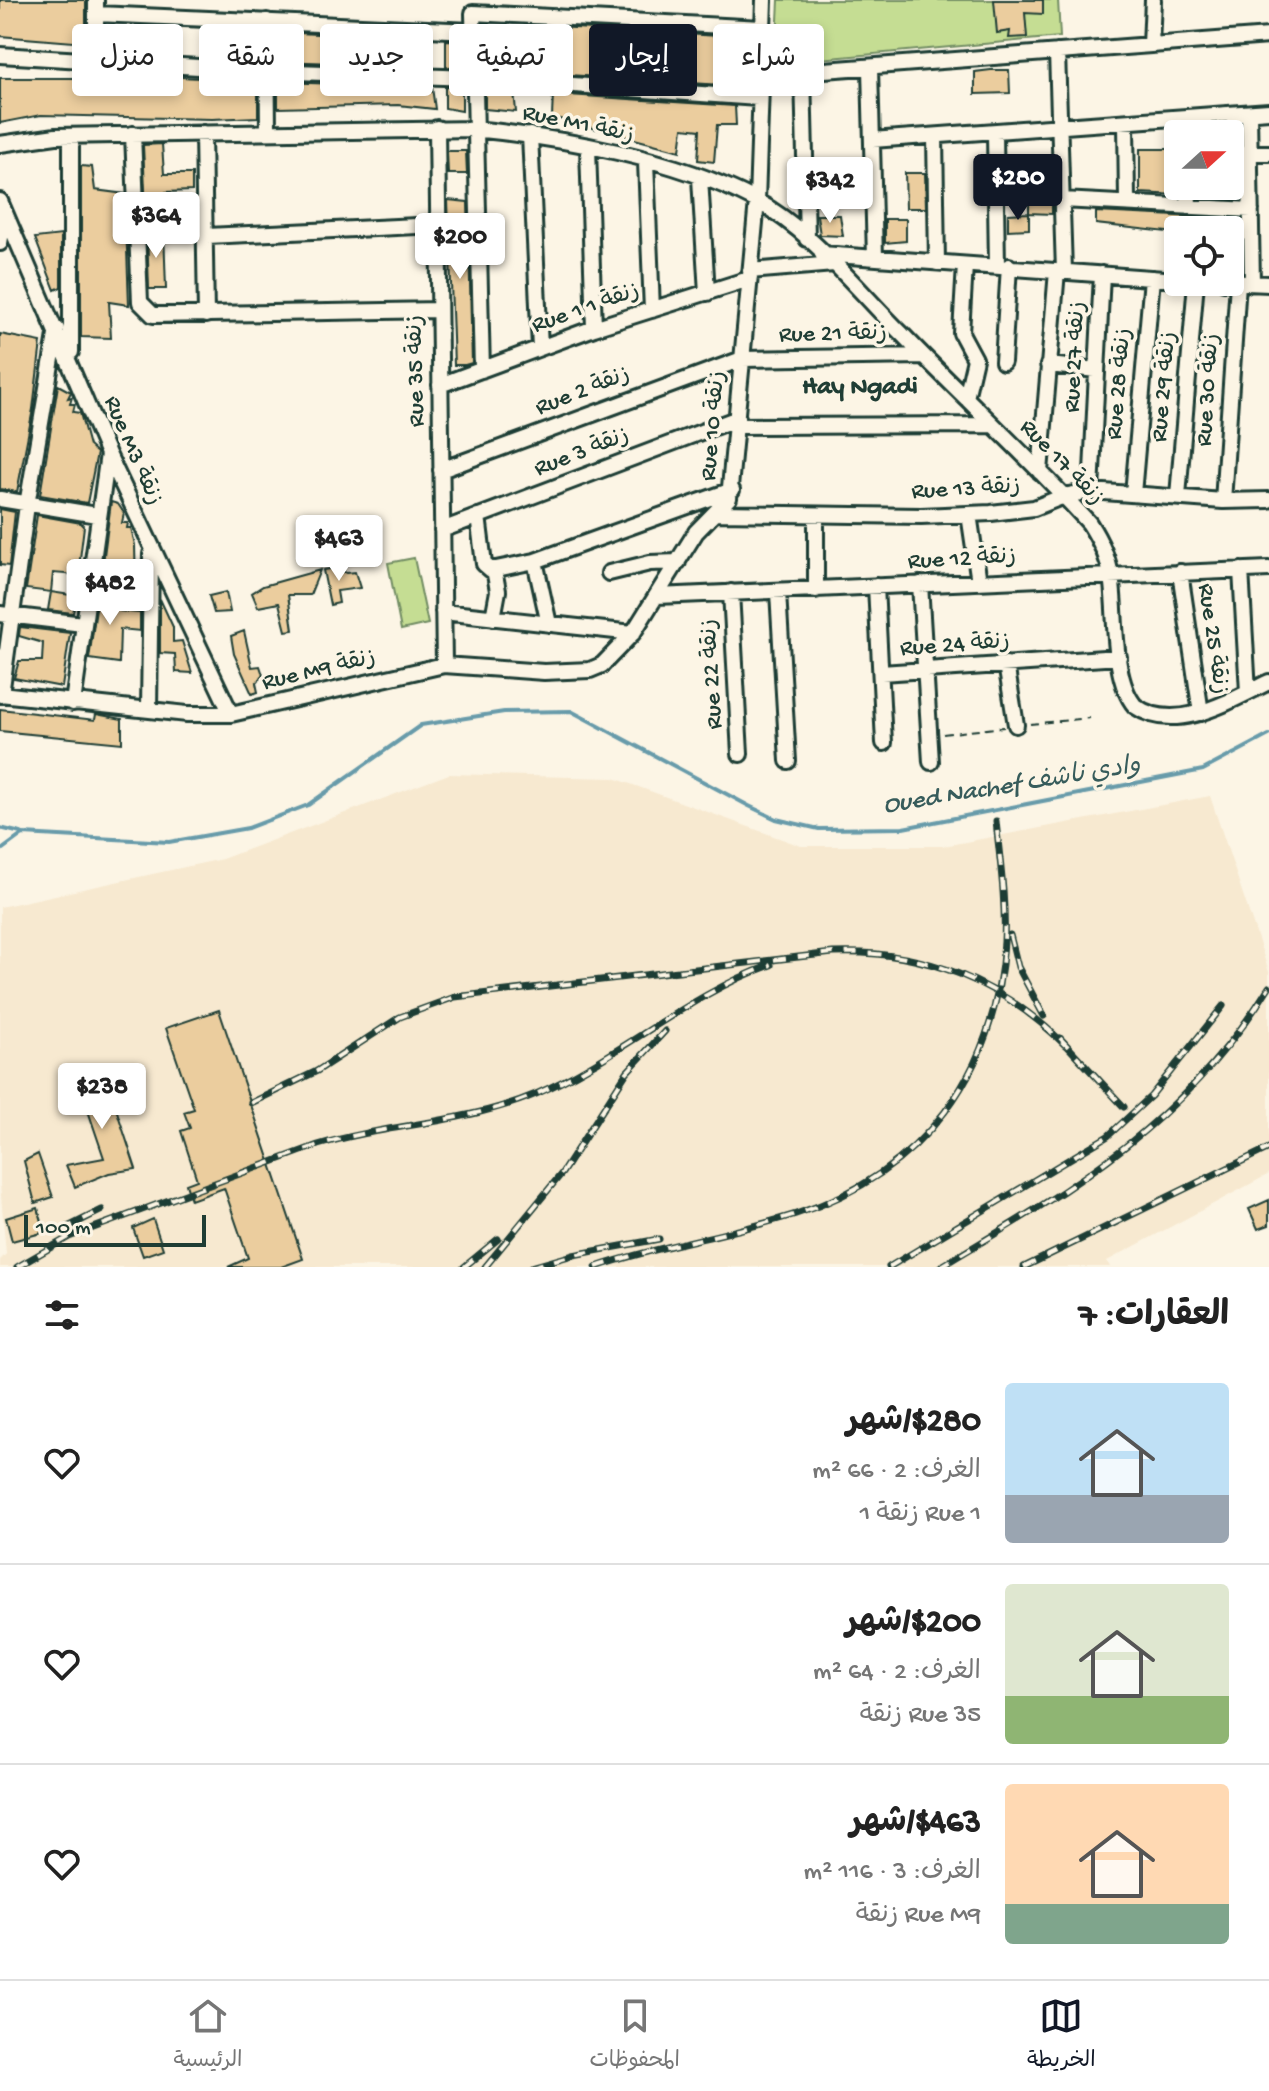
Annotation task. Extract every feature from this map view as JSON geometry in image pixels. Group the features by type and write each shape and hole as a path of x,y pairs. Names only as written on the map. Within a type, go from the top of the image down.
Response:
{"street":[{"name":"Rue 10 زنقة","path":"762,24 764,0"},
{"path":"1151,45 1153,0"},
{"path":"97,7 267,21 449,30"},
{"path":"472,24 471,17 475,12 713,25"},
{"path":"824,71 1269,36"},
{"path":"1040,472 1048,365 1060,271 1061,127 1057,52"},
{"path":"0,55 72,58"},
{"path":"870,68 875,258"},
{"path":"304,72 449,77"},
{"path":"573,85 758,98"},
{"path":"266,96 268,131"},
{"path":"473,96 482,370"},
{"path":"804,96 807,239"},
{"name":"Rue 10 زنقة","path":"633,633 696,532 716,513 732,490 757,201 758,98"},
{"path":"872,140 1269,111"},
{"name":"Rue 30 زنقة","path":"1244,249 1251,210 1249,113"},
{"path":"1126,123 1127,201"},
{"name":"Rue 35 زنقة","path":"437,128 444,665"},
{"name":"Rue M1 زنقة","path":"0,144 71,136 133,134 474,129 530,135 646,162 700,178 757,201"},
{"path":"203,133 206,315"},
{"path":"995,133 1003,266 1003,362"},
{"path":"133,134 140,302 153,315 439,310"},
{"path":"530,135 540,348"},
{"path":"71,136 71,362"},
{"path":"935,136 937,263"},
{"path":"588,148 594,328"},
{"path":"1250,153 1269,153"},
{"path":"646,162 652,310"},
{"path":"700,178 707,293"},
{"path":"1062,200 1189,204 1251,210"},
{"path":"1189,200 1189,204"},
{"name":"Rue 17 زنقة","path":"757,201 834,264 1064,496 1100,541 1111,575 1119,657 1127,692 1141,710 1168,715 1201,713 1269,682"},
{"path":"0,243 3,207"},
{"name":"Rue M3 زنقة","path":"3,207 108,454 231,714"},
{"path":"207,236 438,225"},
{"path":"822,254 1164,279"},
{"path":"749,275 834,264"},
{"path":"965,265 961,333 975,359 966,398"},
{"name":"Rue 27 زنقة","path":"1091,491 1102,274"},
{"name":"Rue 1 زنقة 1","path":"440,385 594,328 707,293 749,275"},
{"name":"Rue 28 زنقة","path":"1133,494 1152,278"},
{"path":"1244,283 1269,284"},
{"name":"Rue 29 زنقة","path":"1178,496 1195,296"},
{"name":"Rue 30 زنقة","path":"1223,501 1237,296"},
{"path":"1,694 6,615 57,329"},
{"name":"Rue 21 زنقة","path":"742,359 923,356"},
{"name":"Rue 2 زنقة","path":"441,470 742,359"},
{"path":"1048,365 1097,370"},
{"path":"737,422 993,425"},
{"name":"Rue 3 زنقة","path":"442,530 737,422"},
{"path":"73,703 97,515 108,454"},
{"path":"478,516 484,564 488,569 494,569 535,561 732,490"},
{"name":"Rue 13 زنقة","path":"716,513 969,514 1023,510 1064,496 1091,491 1223,501 1266,501"},
{"path":"0,499 97,515"},
{"path":"969,514 979,582"},
{"path":"816,515 816,590"},
{"path":"149,710 152,549"},
{"path":"535,561 549,624"},
{"path":"609,573 650,563 678,562"},
{"path":"493,618 498,591 494,569"},
{"name":"Rue 12 زنقة","path":"657,596 1269,569"},
{"path":"1241,570 1248,692"},
{"name":"Rue 25 زنقة","path":"1180,572 1201,713"},
{"path":"920,584 931,762"},
{"name":"Rue 24 زنقة","path":"876,586 881,673 1119,657"},
{"name":"Rue 22 زنقة","path":"731,592 740,754"},
{"path":"778,592 788,761"},
{"path":"443,612 633,633"},
{"path":"6,615 83,624"},
{"name":"Rue M9 زنقة","path":"1,694 149,710 231,714 444,665 577,672 602,665 633,633"},
{"path":"1006,664 1016,725"},
{"path":"881,673 884,743"}],"shaded area":[{"path":"449,774 614,778 801,846 944,846 1210,796 1269,972 1269,1174 1107,1261 1110,1267 0,1267 0,1260 6,1254 0,1184 0,907 222,859"}],"green space":[{"path":"779,0 1058,0 1060,37 824,59 824,24 778,24"},
{"path":"414,558 428,624 401,630 388,563"}],"building":[{"path":"0,0 86,0 86,24 72,24 72,42 0,36"},
{"path":"994,0 1043,0 1043,14 1025,13 1027,37 1009,38 1010,31 997,33"},
{"path":"573,28 589,29 589,76 573,75"},
{"path":"304,33 320,34 320,62 304,62"},
{"path":"697,35 713,36 713,84 697,83"},
{"path":"446,40 449,40 449,67 446,67"},
{"path":"1009,70 1010,93 975,94 975,72"},
{"path":"183,77 199,78 199,96 258,96 258,117 212,119 41,115 0,123 0,78 72,78 72,96 183,96"},
{"path":"304,83 320,83 320,96 433,94 435,109 398,105 278,108 278,96 304,96"},
{"path":"445,87 449,87 449,96 462,96 462,111 445,108"},
{"path":"573,95 735,106 736,125 717,125 714,162 698,160 700,130 683,128 680,151 552,117 553,96"},
{"path":"485,96 514,96 516,112 485,109"},
{"path":"162,144 164,174 192,174 192,191 166,192 164,213 146,212 143,145"},
{"path":"1140,149 1164,149 1164,194 1140,193"},
{"path":"447,151 466,151 467,174 448,174"},
{"path":"81,166 92,167 95,190 125,194 129,305 109,302 111,338 81,337"},
{"path":"1009,168 1030,168 1029,183 1009,184"},
{"path":"905,173 925,173 926,208 906,208"},
{"path":"1029,196 1052,197 1052,214 1029,213"},
{"path":"448,200 468,202 472,363 465,365 454,365"},
{"path":"1096,212 1176,216 1164,216 1164,232 1096,224"},
{"path":"1029,213 1029,229 1008,230 1008,214"},
{"path":"817,215 840,215 843,236 820,235"},
{"path":"885,219 906,219 906,241 885,243"},
{"path":"147,230 164,231 166,289 149,289"},
{"path":"61,235 61,287 55,290 35,238"},
{"path":"0,334 41,342 33,409 17,492 0,489"},
{"path":"58,385 71,392 68,398 72,397 70,404 75,404 73,412 80,413 89,446 97,453 87,503 40,495"},
{"path":"111,502 118,504 124,513 122,523 128,523 127,528 131,528 135,545 136,589 116,590 115,567 103,563"},
{"path":"0,509 15,512 9,566 0,565"},
{"path":"37,515 84,526 78,575 53,573 51,592 26,589"},
{"path":"336,568 346,573 355,572 360,588 337,591 339,603 330,605 323,570"},
{"path":"320,570 310,595 288,595 293,630 286,631 279,603 258,607 252,593 263,586"},
{"path":"99,587 116,590 120,611 140,613 140,631 120,629 119,663 89,659"},
{"path":"51,592 77,596 73,613 48,610"},
{"path":"226,592 230,612 214,613 209,596"},
{"path":"160,599 173,627 173,642 182,641 192,673 176,672 175,654 160,653"},
{"path":"20,627 70,633 62,687 14,678 19,661 42,661 43,643 19,636"},
{"path":"244,631 252,667 260,666 263,675 256,683 258,692 252,694 234,654 231,636"},
{"path":"0,709 95,720 96,714 122,719 122,743 0,731"},
{"path":"219,1010 303,1259 281,1267 228,1267 248,1258 224,1188 191,1200 186,1184 197,1180 181,1131 190,1128 184,1112 194,1109 166,1028"},
{"path":"102,1066 136,1169 109,1173 75,1187 66,1165 104,1158 76,1075"},
{"path":"38,1154 53,1197 35,1203 24,1161"},
{"path":"1269,1200 1269,1225 1258,1229 1249,1209"},
{"path":"38,1208 45,1232 12,1241 6,1218"},
{"path":"153,1219 163,1249 143,1256 133,1228"}],"waterway":[{"name":"Oued Nachef وادي ناشف","path":"0,851 23,834 169,842 248,828 308,805 421,725 504,712 571,711 776,819 819,829 903,828 1203,770 1269,735"},
{"path":"0,828 21,833"}],"railway":[{"path":"596,1267 796,1214 841,1196 881,1173 916,1145 945,1112 968,1075 986,1034 998,990 1004,927 996,821"},
{"path":"1010,935 1018,967 1044,1016"},
{"path":"251,1103 317,1071 400,1017 455,997 833,953 898,957 959,974 1015,1003 1065,1045"},
{"path":"17,1267 69,1237 318,1145 483,1112 536,1094 566,1080 711,992 771,965"},
{"path":"940,1267 1080,1180 1163,1115 1201,1077 1236,1035 1269,987"},
{"path":"889,1267 1108,1136 1151,1096 1223,1006"},
{"path":"485,1267 562,1173 627,1072 665,1031"},
{"path":"1060,1038 1124,1107"},
{"path":"1024,1267 1269,1148"},
{"path":"62,1230 102,1210"},
{"path":"464,1267 498,1239"},
{"path":"531,1267 573,1255 659,1239"}],"district":[{"name":"Hay Ngadi","path":"860,388"}]}
